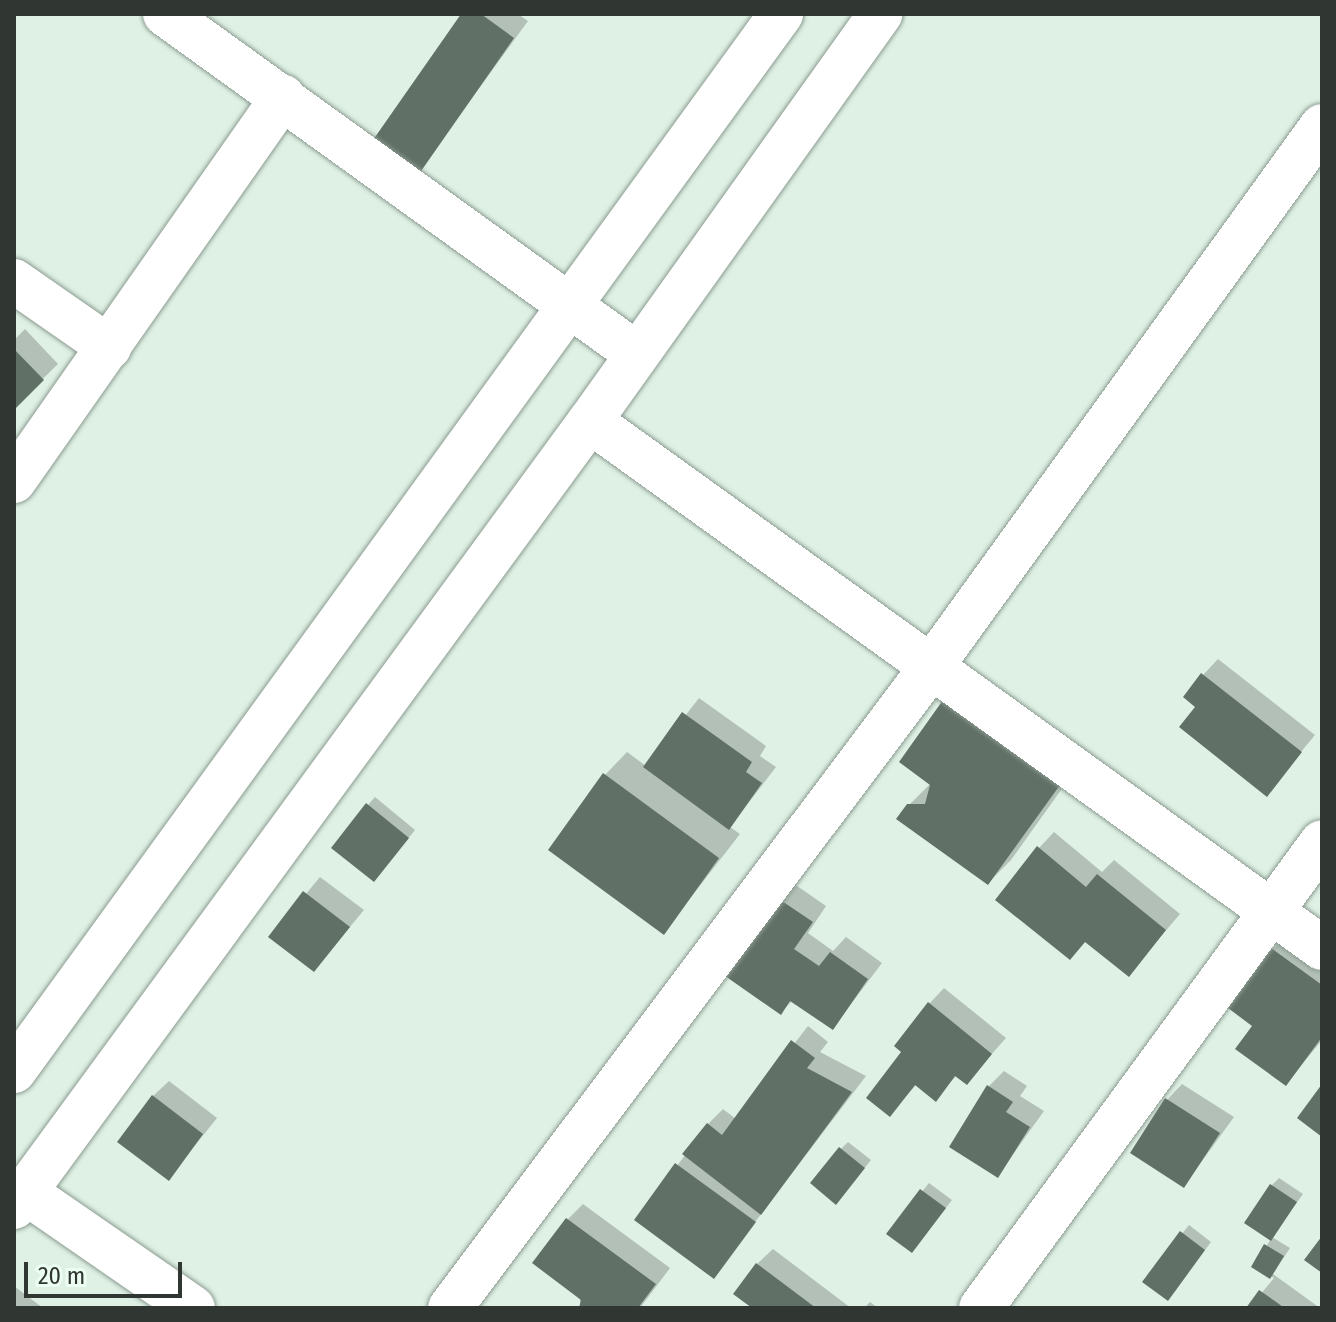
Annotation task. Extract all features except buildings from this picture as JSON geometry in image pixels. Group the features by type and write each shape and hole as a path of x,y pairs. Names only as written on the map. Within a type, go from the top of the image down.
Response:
{"street":[{"path":"165,14 637,354"},
{"path":"193,1308 20,1200 590,421 880,14"},
{"path":"14,1071 571,304 774,16"},
{"path":"14,481 283,97"},
{"path":"450,1308 929,670 1322,126"},
{"path":"14,281 109,347"},
{"path":"590,421 929,670 1322,948"},
{"path":"981,1308 1322,842"}]}
